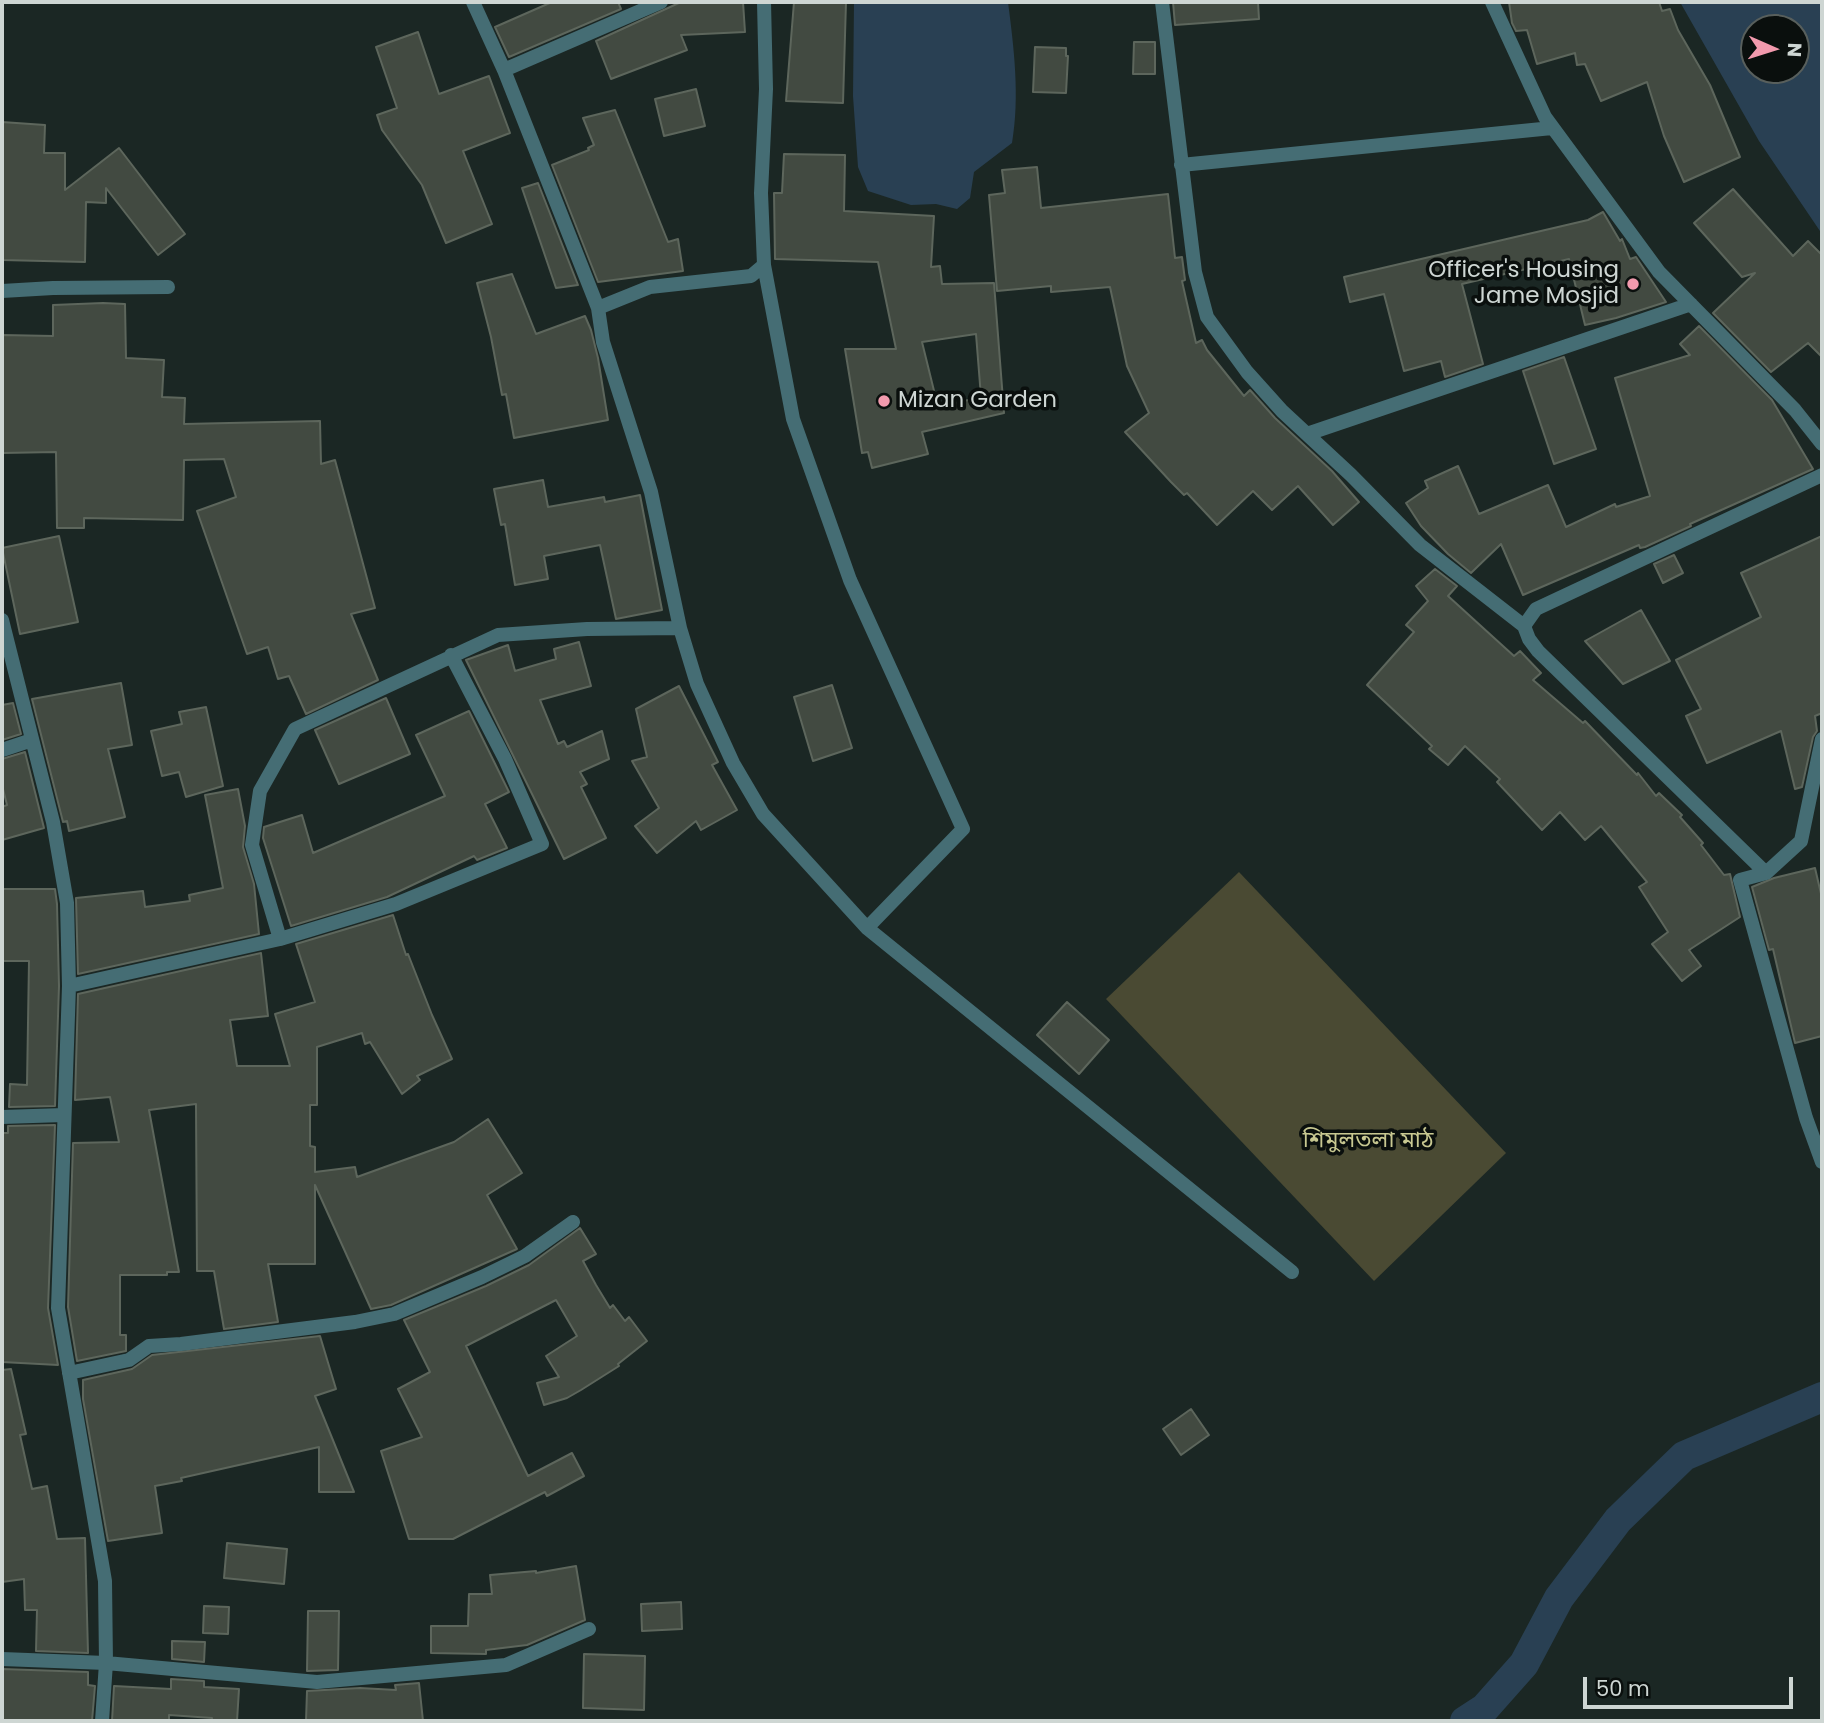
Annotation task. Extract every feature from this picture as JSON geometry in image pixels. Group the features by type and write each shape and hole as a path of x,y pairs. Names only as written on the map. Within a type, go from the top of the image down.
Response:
{"street":[{"path":"473,2 504,70 598,308 603,342 651,492 680,628 697,684 733,763 763,814 867,928 1292,1272"},
{"path":"504,70 661,2"},
{"path":"764,2 766,89 761,193 764,265 793,419 850,580 963,829 867,928"},
{"path":"1162,2 1195,272 1207,317 1247,372 1282,411 1420,545 1524,626 1538,651 1766,873"},
{"path":"1492,2 1545,117 1659,272 1795,410 1822,444"},
{"path":"1181,165 1552,128"},
{"path":"598,308 650,287 751,276 764,265"},
{"path":"2,291 168,287"},
{"path":"1307,434 1691,304"},
{"path":"1524,626 1536,609 1822,475"},
{"path":"2,620 53,822 68,903 69,986 58,1308 105,1581 106,1663 102,1721"},
{"path":"280,939 252,845 260,790 295,729 498,635 587,629 680,628"},
{"path":"69,986 280,939 396,904 542,844 505,758 451,655"},
{"path":"1822,739 1801,841 1766,873 1740,880 1806,1118 1822,1162"},
{"path":"2,750 32,740"},
{"path":"2,1117 64,1115"},
{"path":"69,1374 129,1360 149,1346 355,1322 394,1314 525,1256 573,1222"},
{"path":"2,1659 106,1663 317,1682 506,1665 589,1629"}],"green space":[{"name":"শিমুলতলা মাঠ","path":"1239,872 1506,1153 1374,1281 1106,999"}],"water":[{"path":"854,2 1008,2 1016,90 1012,143 974,172 970,198 957,209 936,204 911,205 868,191 858,167 853,96"},
{"path":"1680,2 1822,2 1822,234 1759,141"}],"building":[{"path":"552,2 618,2 621,9 509,57 495,27"},
{"path":"681,2 743,2 745,32 681,35 687,50 611,79 596,41"},
{"path":"794,2 846,2 843,103 786,101"},
{"path":"1173,2 1258,2 1259,19 1175,25"},
{"path":"1509,2 1659,2 1662,11 1670,9 1678,30 1710,85 1740,157 1684,182 1664,136 1647,82 1601,101 1585,64 1577,65 1575,53 1537,64 1527,30 1516,31 1512,23"},
{"path":"418,32 439,94 489,76 510,133 463,151 492,224 446,243 422,185 382,130 377,115 397,108 376,47"},
{"path":"1134,42 1155,42 1155,74 1133,74"},
{"path":"1035,47 1066,48 1066,93 1033,92"},
{"path":"696,89 705,126 664,136 655,99"},
{"path":"615,110 668,242 678,239 683,271 598,282 552,165 589,150 588,148 594,145 583,118"},
{"path":"2,122 45,125 44,153 65,153 65,190 119,148 185,234 158,255 106,188 106,203 86,202 85,262 2,260"},
{"path":"784,154 845,155 844,211 934,216 931,267 940,266 942,284 994,283 1004,413 922,432 928,454 872,468 868,452 862,453 845,349 896,349 878,262 775,259 774,193 782,193","holes":["976,334 981,397 938,407 922,342"]},
{"path":"1037,167 1041,208 1168,194 1175,258 1182,257 1185,280 1182,281 1196,343 1202,340 1244,396 1250,390 1275,418 1332,471 1359,502 1333,525 1298,486 1272,510 1253,491 1217,525 1187,493 1184,495 1171,482 1125,432 1149,413 1127,366 1110,287 1051,292 1051,286 997,291 989,195 1005,193 1002,170"},
{"path":"538,183 578,285 556,288 522,188"},
{"path":"1733,189 1793,256 1808,241 1822,255 1822,357 1808,343 1771,372 1713,313 1755,273 1742,277 1694,223"},
{"path":"1603,212 1620,241 1622,239 1630,259 1636,257 1666,302 1585,325 1569,259 1462,284 1483,364 1445,377 1441,361 1404,371 1384,294 1350,302 1344,277 1588,220"},
{"path":"512,274 536,334 585,316 598,358 608,420 514,438 506,394 502,395 477,283"},
{"path":"125,304 126,358 164,360 162,397 185,398 184,424 320,421 321,464 335,460 375,608 351,614 378,680 306,714 289,676 278,679 268,647 247,654 197,511 236,497 224,459 184,460 183,520 84,518 84,528 57,528 56,452 2,453 2,335 53,336 53,305"},
{"path":"1699,326 1772,400 1813,469 1645,547 1640,548 1639,545 1523,595 1501,544 1471,573 1421,526 1406,503 1428,488 1425,481 1458,466 1479,514 1548,485 1566,527 1615,504 1616,507 1650,496 1615,378 1690,355 1680,344"},
{"path":"1564,357 1596,449 1554,464 1523,371"},
{"path":"543,480 548,507 604,497 605,502 640,495 662,610 616,619 600,545 544,556 548,579 515,585 505,524 501,525 494,489"},
{"path":"59,536 78,622 20,634 2,548"},
{"path":"1822,536 1822,713 1815,716 1817,731 1813,737 1802,787 1795,789 1781,731 1707,763 1686,716 1701,709 1676,660 1761,617 1741,573"},
{"path":"1674,555 1683,573 1663,583 1654,564"},
{"path":"1435,569 1457,586 1448,596 1514,656 1520,651 1541,673 1533,680 1583,723 1585,721 1637,775 1638,773 1656,796 1659,793 1682,815 1680,817 1703,843 1701,845 1724,875 1730,874 1740,917 1689,950 1701,966 1682,981 1652,944 1668,932 1639,887 1647,882 1601,826 1585,840 1560,812 1542,830 1497,782 1500,779 1465,746 1448,765 1429,749 1432,746 1367,685 1414,632 1406,625 1428,601 1416,586"},
{"path":"1641,610 1670,661 1623,684 1585,641"},
{"path":"579,642 591,686 540,700 558,744 564,741 567,747 602,731 609,759 580,772 587,784 581,787 606,838 564,859 466,660 508,645 515,671 556,659 554,649"},
{"path":"121,683 132,745 108,749 125,817 69,831 67,821 63,822 32,699"},
{"path":"832,685 852,748 813,761 794,697"},
{"path":"679,686 718,762 712,765 737,810 701,830 696,821 657,853 635,826 659,808 632,761 647,757 636,709"},
{"path":"386,698 410,754 339,784 315,730"},
{"path":"13,703 21,734 2,740 2,705"},
{"path":"206,707 223,786 186,797 179,772 162,776 151,731 182,724 179,712"},
{"path":"469,711 509,792 485,804 507,848 477,860 474,856 387,897 291,926 263,838 264,827 302,815 313,853 445,796 416,735"},
{"path":"25,752 44,828 2,840 2,807 7,805 2,785 2,759"},
{"path":"238,789 245,826 243,847 254,884 259,934 78,974 76,898 143,891 145,907 190,901 189,895 223,888 205,795"},
{"path":"1815,868 1822,898 1822,1036 1795,1043 1773,949 1769,950 1752,887 1774,878"},
{"path":"2,889 55,889 59,986 55,1106 9,1107 10,1084 27,1085 29,961 2,961"},
{"path":"393,915 406,955 408,954 452,1059 417,1076 420,1080 402,1094 370,1042 365,1044 362,1033 317,1047 317,1105 310,1105 310,1146 315,1147 315,1172 355,1167 357,1177 454,1142 488,1119 522,1173 487,1195 517,1249 391,1305 371,1309 315,1185 315,1264 268,1264 278,1322 224,1329 214,1271 197,1271 196,1104 149,1110 179,1272 167,1272 167,1275 120,1275 120,1335 126,1335 126,1351 77,1361 68,1307 73,1143 119,1142 110,1097 75,1100 78,994 261,953 268,1016 230,1020 237,1066 290,1066 275,1014 315,1002 296,944"},
{"path":"1067,1002 1109,1040 1079,1074 1037,1035"},
{"path":"55,1125 48,1308 58,1365 2,1362 2,1133 8,1133 8,1126"},
{"path":"580,1228 596,1254 583,1261 596,1285 610,1308 613,1305 625,1321 629,1317 647,1341 618,1364 619,1366 581,1390 567,1398 544,1405 537,1383 559,1377 546,1356 577,1336 556,1300 466,1346 528,1476 572,1453 584,1476 547,1496 545,1492 453,1539 409,1539 381,1451 422,1437 398,1389 430,1372 404,1320 529,1265"},
{"path":"320,1336 336,1389 315,1396 354,1492 319,1492 319,1447 155,1486 162,1533 108,1541 83,1399 83,1380 132,1369 152,1355"},
{"path":"11,1369 26,1434 20,1435 32,1489 47,1486 57,1539 85,1538 88,1653 36,1651 37,1610 25,1610 24,1579 2,1582 2,1370"},
{"path":"1191,1409 1209,1435 1181,1455 1163,1429"},
{"path":"227,1543 287,1549 284,1584 224,1578"},
{"path":"576,1566 585,1620 527,1645 486,1650 486,1654 431,1653 431,1626 468,1626 469,1594 492,1594 490,1575 536,1573"},
{"path":"681,1602 682,1629 642,1631 641,1604"},
{"path":"204,1606 229,1607 228,1634 203,1633"},
{"path":"308,1611 339,1611 338,1670 307,1671"},
{"path":"172,1641 205,1642 204,1662 172,1659"},
{"path":"584,1654 645,1656 644,1710 583,1708"},
{"path":"2,1669 88,1672 88,1685 95,1686 92,1721 2,1721"},
{"path":"171,1679 204,1681 204,1687 239,1689 237,1721 212,1721 212,1718 169,1715 169,1721 112,1721 114,1686 171,1689"},
{"path":"419,1683 423,1721 306,1721 307,1691 360,1688 396,1690 395,1685"}],"waterway":[{"path":"1465,1721 1485,1708 1524,1664 1559,1598 1618,1520 1684,1456 1822,1397"}],"place":[{"name":"Officer's Housing Jame Mosjid","path":"1633,284"},
{"name":"Mizan Garden","path":"884,401"}]}
